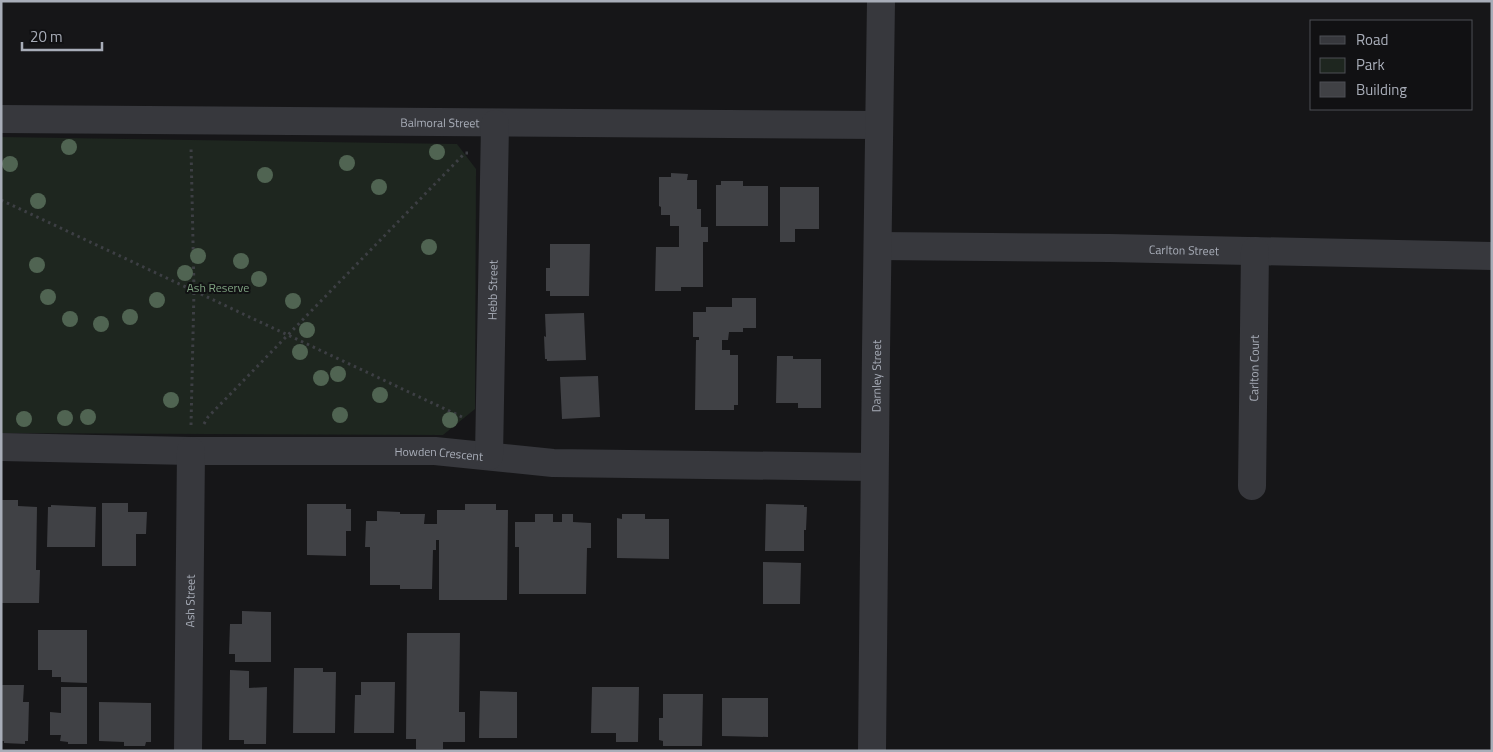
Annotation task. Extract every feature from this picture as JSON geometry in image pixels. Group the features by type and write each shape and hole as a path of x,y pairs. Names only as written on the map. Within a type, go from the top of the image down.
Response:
{"street":[{"name":"Darnley Street","path":"872,751 881,1"},
{"name":"Balmoral Street","path":"1,120 879,125"},
{"name":"Hebb Street","path":"489,456 495,124"},
{"name":"Carlton Street","path":"878,246 1492,256"},
{"name":"Carlton Court","path":"1252,486 1256,251"},
{"name":"Howden Crescent","path":"1,448 190,451 434,451 553,463 874,467"},
{"name":"Ash Street","path":"188,751 190,451"}],"path":[{"path":"190,451 194,290 191,142"},
{"path":"190,451 208,417 465,153"},
{"path":"1,200 461,417"}],"green space":[{"name":"Ash Reserve","path":"1,137 457,144 476,169 475,409 443,435 1,433"}],"building":[{"path":"671,173 688,174 687,180 697,180 697,209 701,209 701,227 708,227 708,242 703,242 703,287 681,287 681,291 655,291 656,247 679,247 679,226 670,226 670,215 661,215 661,207 659,206 659,177 671,177"},
{"path":"721,181 743,181 743,186 768,186 768,226 716,226 716,185 721,185"},
{"path":"780,187 819,187 819,229 795,229 795,242 780,242"},
{"path":"550,244 590,244 589,296 550,296 550,291 546,291 546,268 550,268"},
{"path":"732,298 756,298 756,328 743,328 743,332 729,332 728,340 722,340 722,350 730,350 730,355 738,355 738,405 734,405 734,410 695,410 696,340 699,340 699,337 693,337 693,312 706,312 706,307 732,307"},
{"path":"584,313 586,360 547,361 545,359 544,336 546,337 545,314"},
{"path":"777,356 793,356 793,359 821,359 821,408 798,408 798,403 776,403"},
{"path":"598,376 600,417 562,419 560,377"},
{"path":"1,500 18,500 18,506 37,507 36,570 40,570 39,603 1,603"},
{"path":"102,503 128,503 128,512 147,512 146,534 136,534 136,566 102,566"},
{"path":"307,504 346,504 346,509 351,509 351,531 346,531 346,556 307,555"},
{"path":"465,504 496,504 496,510 508,510 507,600 439,600 439,540 436,540 436,550 433,550 432,589 400,589 400,585 370,585 370,547 365,547 366,521 377,521 377,511 400,512 400,514 425,514 424,524 437,524 437,510 465,510"},
{"path":"766,504 804,505 804,507 807,507 804,551 765,551"},
{"path":"51,505 96,507 95,547 47,547 48,507 51,507"},
{"path":"535,514 553,514 553,522 562,522 562,514 573,514 573,522 591,523 591,548 587,548 586,594 519,594 519,547 515,547 515,522 535,522"},
{"path":"622,514 645,514 645,519 669,519 669,559 617,558 617,518 622,519"},
{"path":"763,562 801,563 800,604 763,604"},
{"path":"242,611 271,612 271,662 235,662 235,654 229,654 230,624 242,624"},
{"path":"38,630 87,630 87,683 61,682 61,677 52,677 52,670 38,670"},
{"path":"407,633 460,633 459,712 465,712 465,742 443,742 443,749 416,749 416,739 406,739"},
{"path":"294,668 323,668 323,672 336,672 335,733 293,733"},
{"path":"230,670 249,671 249,688 267,687 266,744 244,744 244,740 229,740"},
{"path":"361,682 395,682 394,733 354,733 355,695 361,695"},
{"path":"1,685 24,685 23,702 29,702 28,741 25,741 25,744 4,743 4,741 1,741"},
{"path":"61,687 87,687 87,744 68,744 68,742 60,741 61,735 50,735 50,712 61,713"},
{"path":"592,687 639,687 638,742 616,742 616,733 591,733"},
{"path":"480,691 517,692 517,738 479,738"},
{"path":"663,694 703,694 702,746 663,746 663,741 659,740 659,718 663,718"},
{"path":"722,698 768,698 768,737 722,736"},
{"path":"99,702 151,703 151,742 146,742 145,746 124,746 124,742 99,741"}]}
